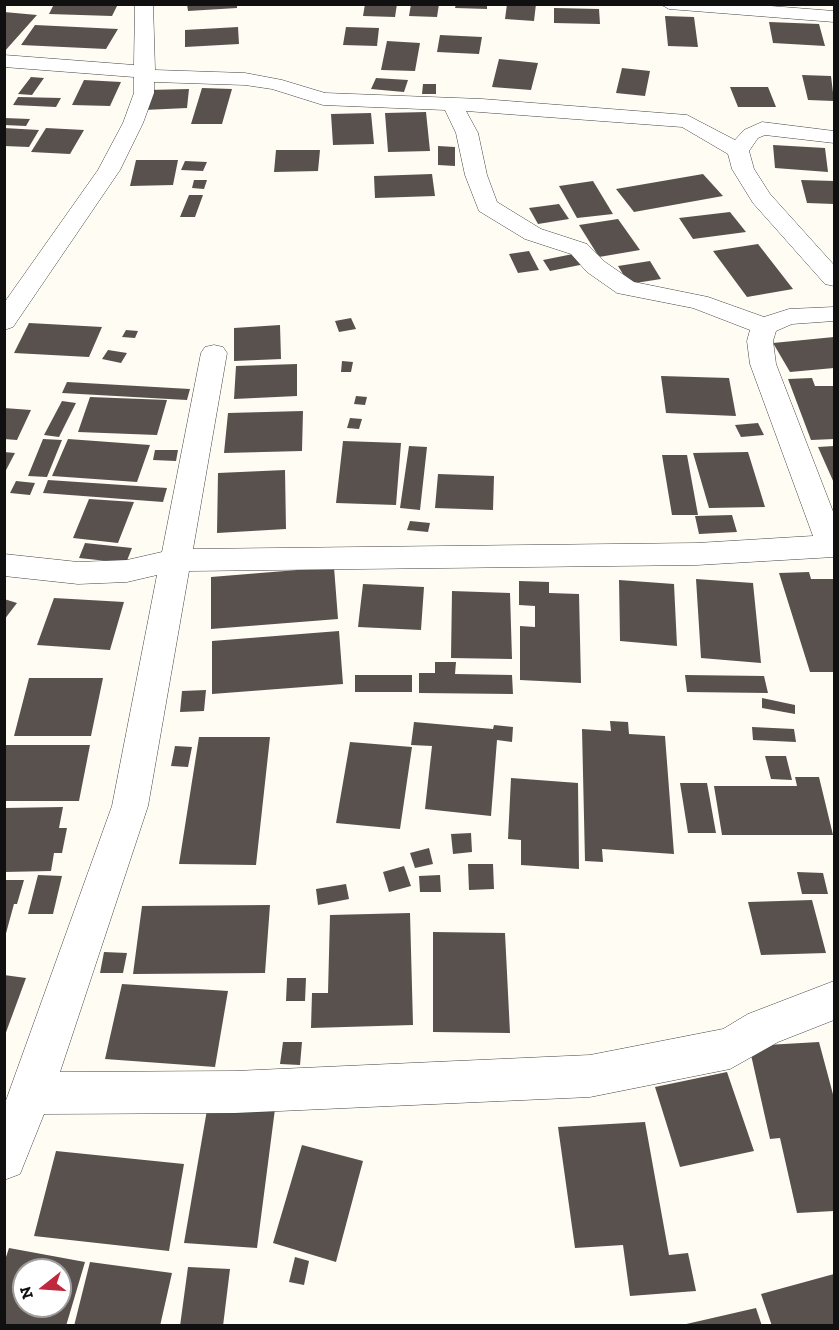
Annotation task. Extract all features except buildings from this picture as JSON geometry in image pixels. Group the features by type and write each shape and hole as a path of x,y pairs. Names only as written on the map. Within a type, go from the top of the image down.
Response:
{"street":[{"path":"4,322 109,171 133,123 144,93 146,74 144,4"},
{"path":"669,4 834,17"},
{"path":"4,61 146,74 245,79 275,84 323,99 452,104 687,121 834,136"},
{"path":"452,104 467,132 476,175 487,206 533,234 579,249 596,267 626,288 699,302 764,326 789,317 834,314"},
{"path":"687,121 738,151 743,169 761,198 834,279"},
{"path":"738,151 751,134 762,128"},
{"path":"4,565 78,573 127,571 175,560 697,554 833,546 764,364 760,341 764,326"},
{"path":"4,1158 32,1093 75,961 130,806 214,353"},
{"path":"32,1093 235,1092 590,1076 730,1048 763,1028 825,1002 834,1001"}]}
